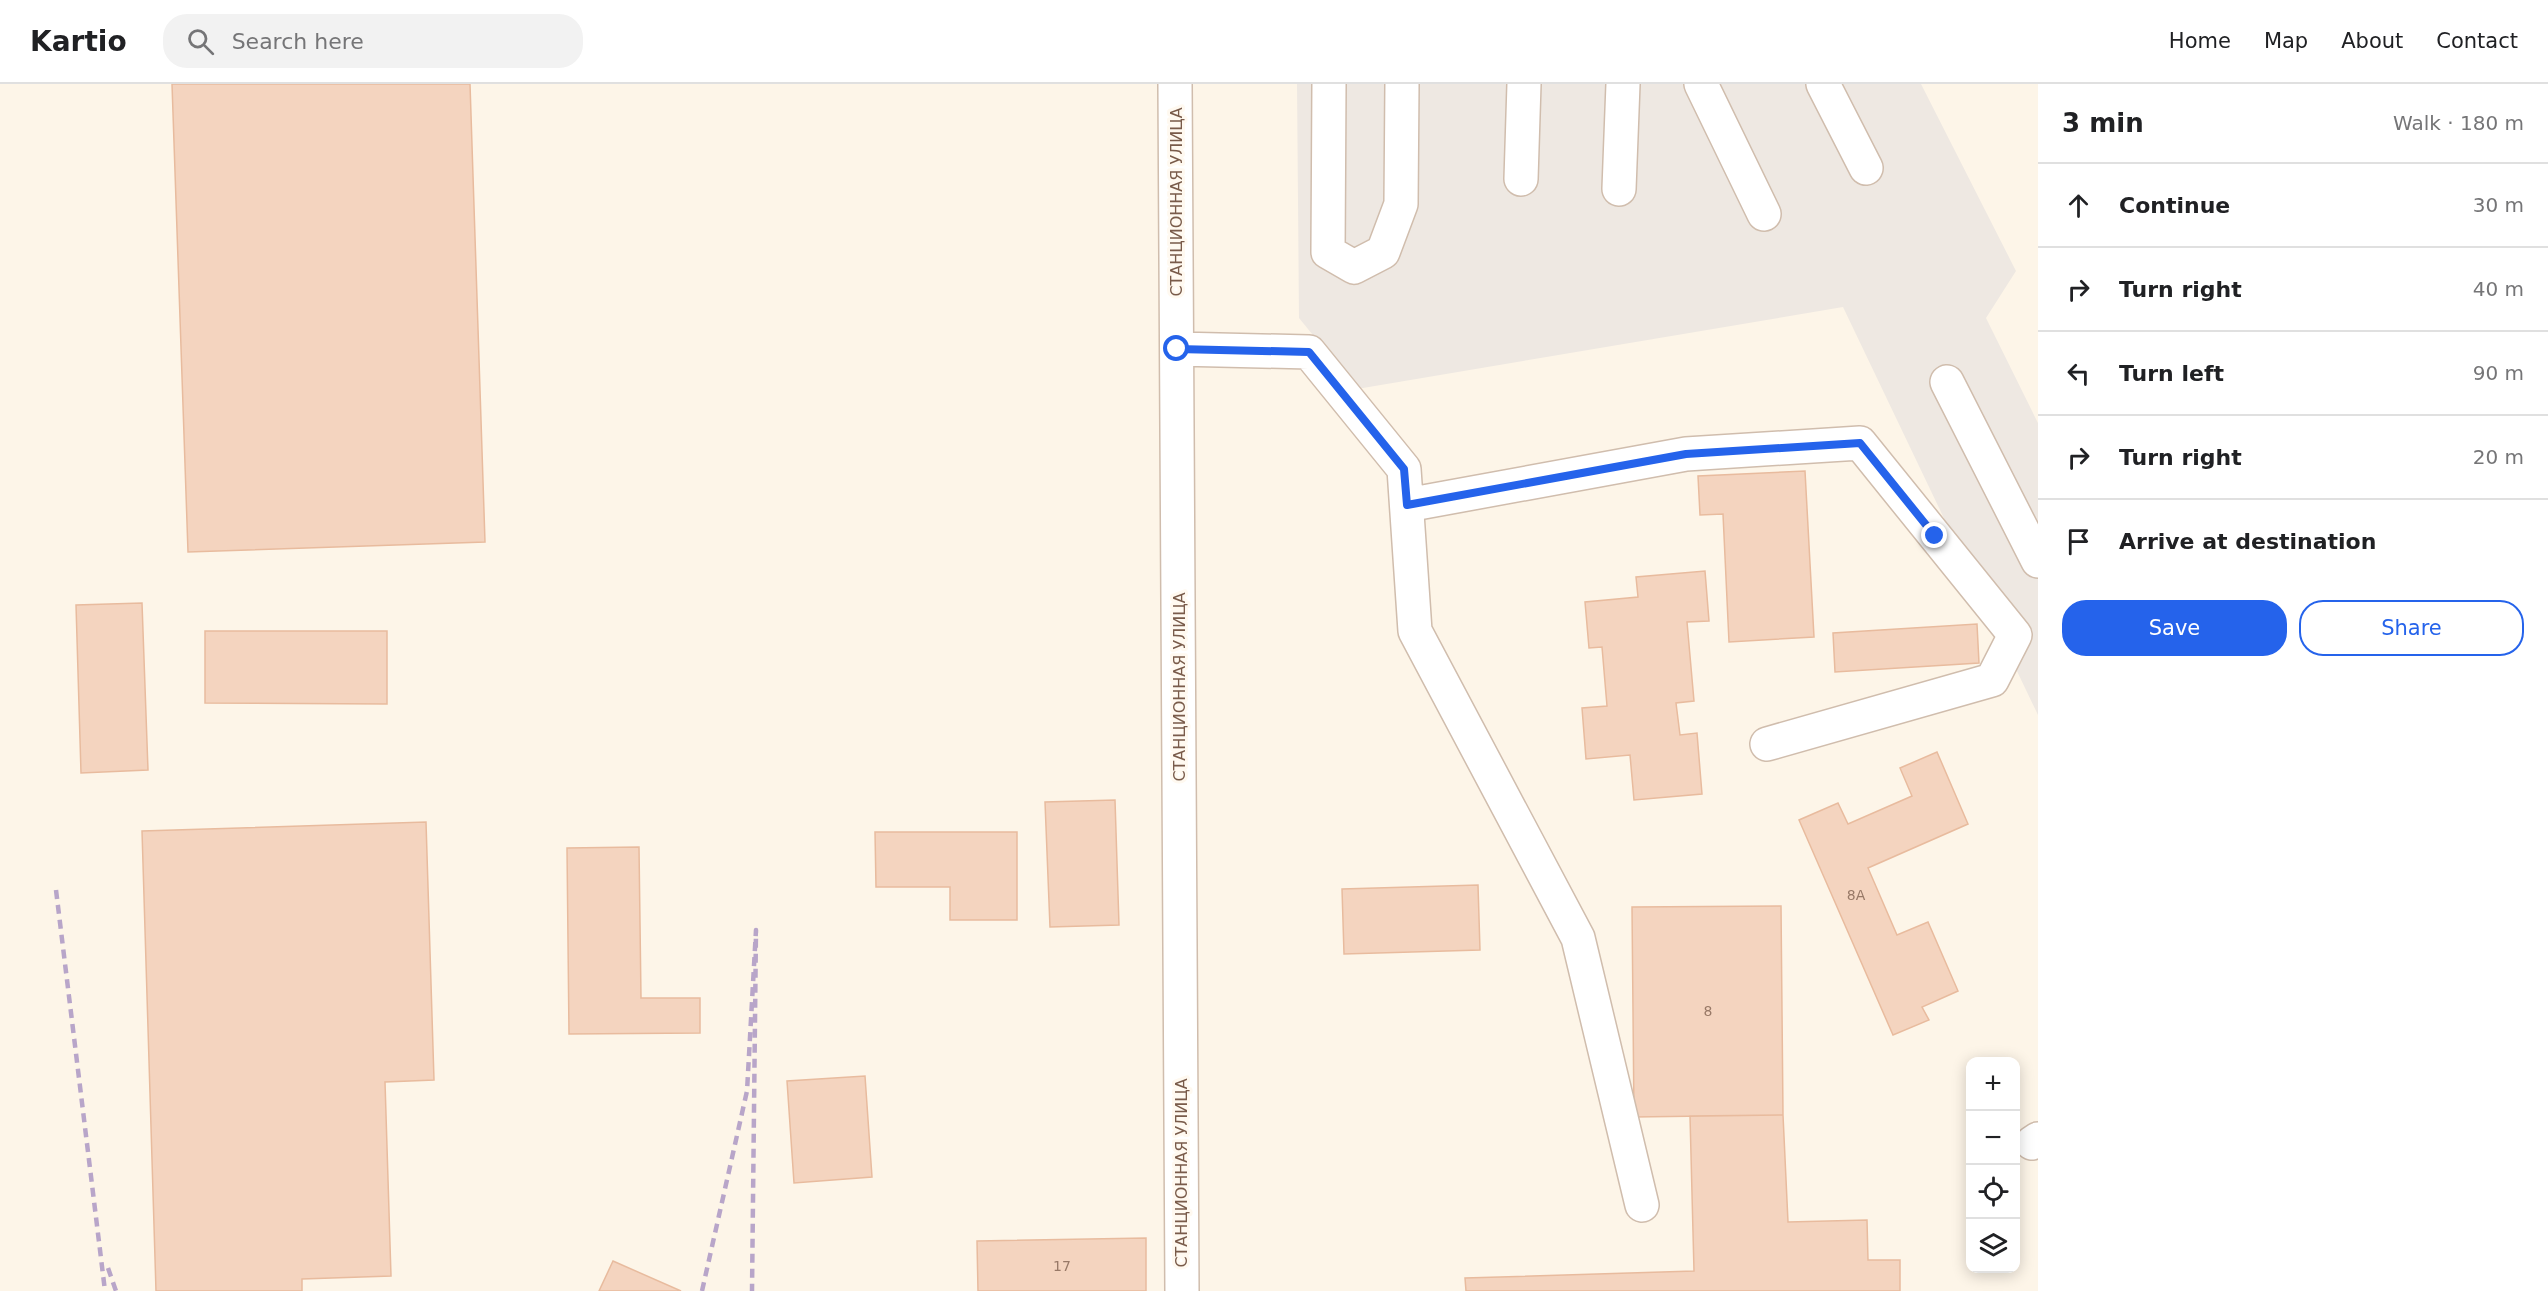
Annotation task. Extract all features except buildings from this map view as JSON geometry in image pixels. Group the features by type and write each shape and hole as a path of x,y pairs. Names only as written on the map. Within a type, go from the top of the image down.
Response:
{"street":[{"name":"СТАНЦИОННАЯ УЛИЦА","path":"1175,84 1182,1291"},
{"path":"1329,84 1328,252 1354,267 1383,252 1401,204 1402,84"},
{"path":"1521,179 1524,84"},
{"path":"1619,189 1623,84"},
{"path":"1701,84 1764,214"},
{"path":"1823,84 1866,168"},
{"path":"1177,349 1309,352 1404,469 1414,631 1578,938 1642,1205"},
{"path":"1947,382 2038,561"},
{"path":"1407,505 1686,454 1860,443 2015,636 1992,680 1767,744"}],"shaded area":[{"path":"1297,84 1921,84 2016,271 1986,318 2038,423 2038,715 1843,307 1357,389 1299,318"}],"railway":[{"path":"56,890 105,1291"},
{"path":"702,1291 747,1091 756,930 752,1291"},
{"path":"108,1268 116,1291"}],"route":[{"path":"1177,349 1309,352 1404,469 1407,505 1686,454 1860,443 1935,536"}]}
